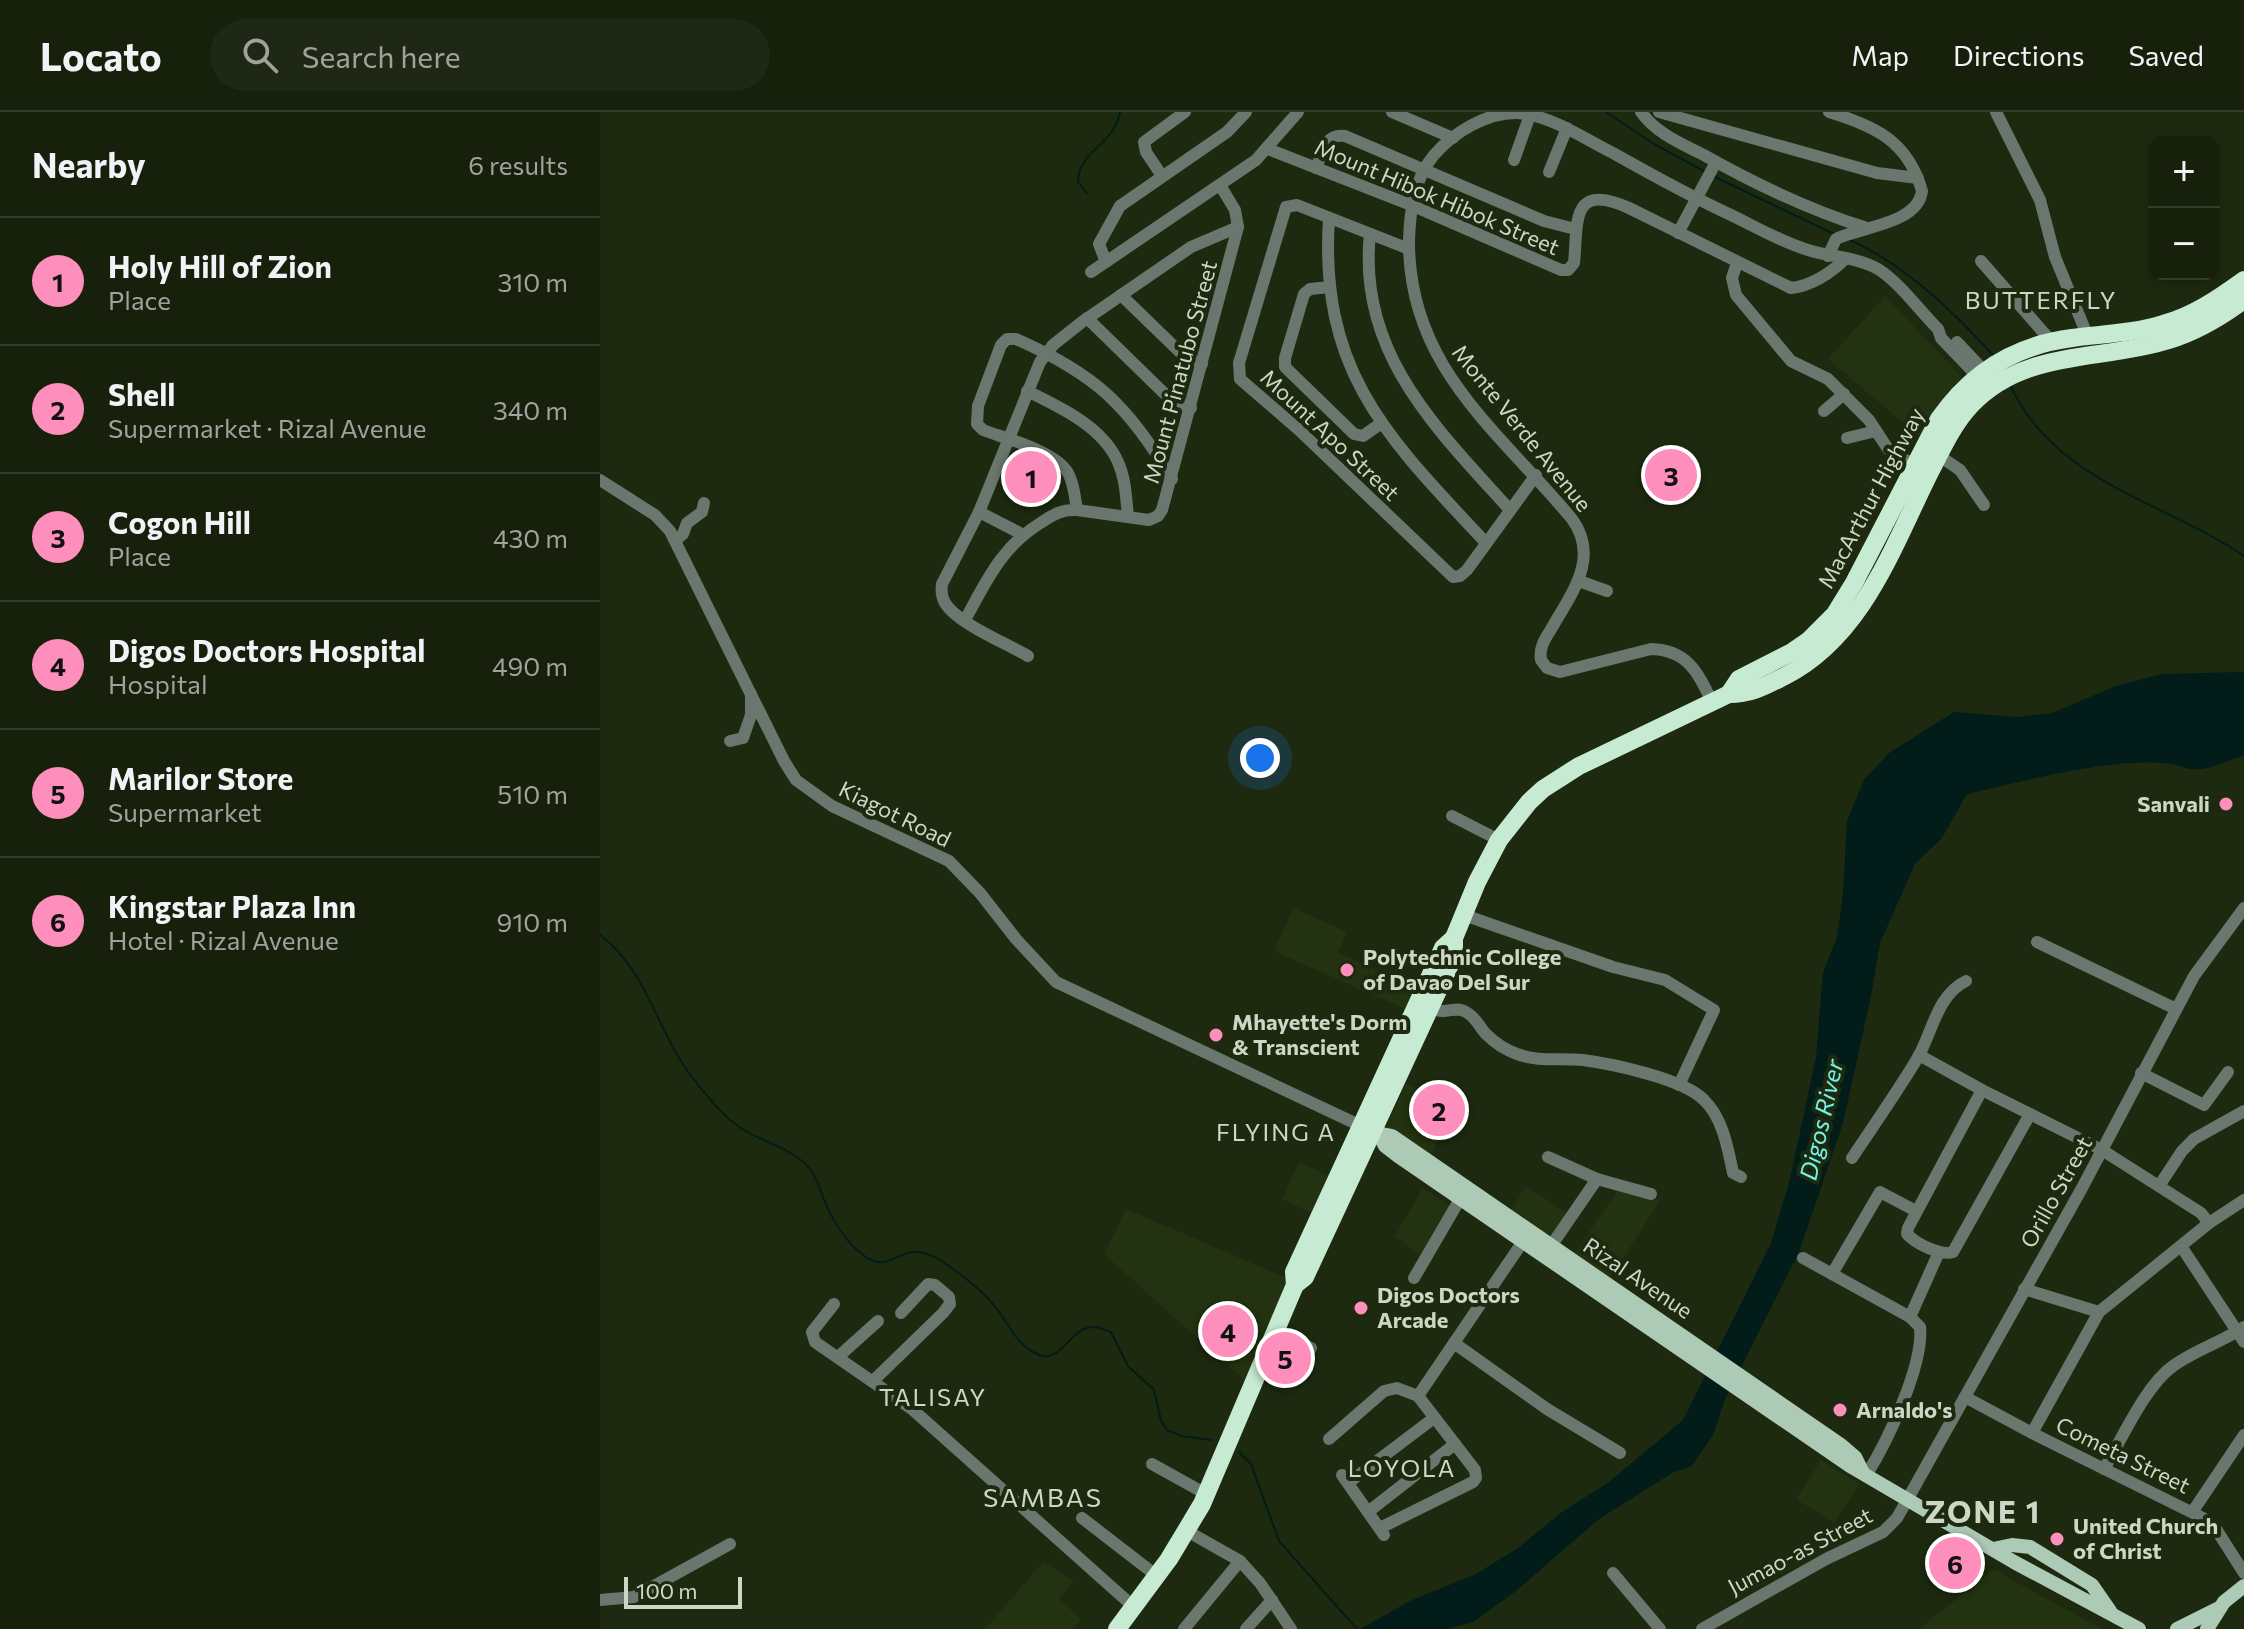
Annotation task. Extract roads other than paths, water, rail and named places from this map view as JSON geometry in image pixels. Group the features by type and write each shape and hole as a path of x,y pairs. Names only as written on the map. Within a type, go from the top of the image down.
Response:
{"highway":[{"name":"MacArthur Highway","path":"1720,698 1739,679 1808,641 1835,614 1944,412 1987,380 2012,355 2051,341 2136,331 2172,321 2208,304 2244,280"},
{"name":"MacArthur Highway","path":"1117,1629 1135,1608 1187,1531 1206,1494 1295,1285 1305,1277 1425,1005 1443,948 1454,938 1499,840 1529,802 1558,778 1720,698 1747,694 1799,669 1835,640 1857,613 1938,455 1987,380 2052,360 2170,340 2210,322 2244,300"}],"main road":[{"name":"Rizal Avenue","path":"1370,1131 1385,1146 1460,1199 1526,1236 1551,1246 1703,1358"},
{"name":"Rizal Avenue","path":"1370,1131 1392,1136 1526,1236 1748,1388 1850,1466 1993,1549 2012,1545 2030,1547 2092,1585 2113,1615 2139,1629"},
{"path":"2207,1629 2230,1595 2244,1586"},
{"path":"2177,1629 2219,1608"}],"street":[{"path":"1162,176 1146,152 1144,142 1185,112"},
{"path":"1106,262 1099,244 1117,209 1227,132 1246,112"},
{"path":"1091,272 1268,149 1298,112"},
{"path":"1392,112 1453,138"},
{"path":"1641,112 1659,130 1716,162 1794,202 1867,228"},
{"path":"1659,112 1877,173 1918,178"},
{"path":"1828,256 1836,239 1893,220 1916,206 1922,191 1918,178 1900,150 1880,131 1829,112"},
{"path":"1996,112 2040,200 2055,257 2088,337"},
{"name":"Monte Verde Avenue","path":"1720,698 1693,666 1658,649 1565,671 1555,671 1544,665 1540,655 1543,645 1579,581 1585,556 1581,533 1536,475 1469,402 1436,357 1420,320 1409,249 1411,205 1424,170 1437,151 1487,118 1504,114 1530,115 1567,128 1696,199 1793,245 1879,270 1938,329 1947,332 1987,380"},
{"path":"1514,160 1530,115"},
{"path":"1549,172 1567,128"},
{"path":"1316,168 1329,139 1340,135 1544,221 1575,229"},
{"name":"Mount Hibok Hibok Street","path":"1268,149 1411,205 1561,270 1568,270 1574,263 1579,211 1587,204 1605,200 1616,202 1791,288 1827,274 1845,259"},
{"path":"1678,233 1716,162"},
{"path":"1028,656 953,613 943,600 942,584 979,512 1027,391 1046,353 1087,318 1201,241 1238,227 1235,210 1220,185"},
{"name":"Mount Apo Street","path":"1409,249 1293,205 1286,207 1239,363 1240,379 1299,430 1450,576 1463,574 1536,475"},
{"path":"1329,218 1330,287 1337,330 1351,370 1380,424 1413,465 1486,543"},
{"name":"Mount Pinatubo Street","path":"965,620 1003,554 1022,534 1060,511 1077,510 1149,520 1158,516 1172,479 1238,227"},
{"path":"1370,234 1369,268 1375,309 1396,369 1430,421 1510,510"},
{"path":"1981,261 2051,341"},
{"path":"1737,263 1732,278 1736,295 1791,361 1821,374 1859,408 1888,449 1914,465"},
{"path":"1330,287 1310,289 1302,297 1285,367 1354,434 1363,436 1380,424"},
{"path":"1121,295 1185,357 1202,364"},
{"path":"1087,318 1170,399 1191,408"},
{"path":"1077,510 1070,478 1061,465 1047,455 983,430 977,424 978,406 1001,345 1007,339 1016,339 1046,353 1085,376 1138,425 1172,479"},
{"path":"1027,391 1078,419 1112,450 1125,483 1128,517"},
{"path":"1824,411 1844,394"},
{"path":"1847,438 1876,431"},
{"path":"1938,455 1960,470 1984,505"},
{"name":"Kiagot Road","path":"600,480 655,515 676,540 796,780 832,806 949,861 1056,982 1370,1131"},
{"path":"676,540 683,534 687,523 702,512 704,503"},
{"path":"979,512 1022,534"},
{"path":"1579,581 1607,591"},
{"path":"730,741 743,738 751,715 751,691"},
{"path":"1452,816 1499,840"},
{"name":"Orillo Street","path":"1908,1500 2102,1150 2194,976 2244,908"},
{"path":"1464,915 1613,967 1665,980 1714,1010 1679,1085"},
{"path":"2037,942 2176,1009"},
{"path":"1852,1158 1919,1055 1946,998 1955,987 1966,981"},
{"path":"1425,1005 1439,1011 1465,1011 1475,1018 1486,1034 1516,1054 1611,1065 1679,1085 1704,1099 1713,1111 1733,1173 1741,1177"},
{"path":"1919,1055 2102,1150 2201,1213 2209,1223"},
{"path":"2141,1073 2204,1105 2228,1072"},
{"path":"1982,1090 1907,1230 1908,1236 1939,1252 1947,1255 1953,1252 2030,1114"},
{"path":"2159,1186 2182,1151 2194,1139 2244,1111"},
{"path":"1548,1157 1597,1179 1651,1194"},
{"path":"1551,1246 1597,1179"},
{"path":"1832,1274 1880,1192 1916,1211"},
{"path":"1414,1278 1460,1199"},
{"path":"2032,1433 2099,1312 2209,1223 2244,1200"},
{"path":"1418,1396 1526,1236"},
{"path":"2104,1469 2158,1380 2178,1363 2242,1333 2181,1246"},
{"path":"1910,1317 1939,1252"},
{"path":"1803,1258 1910,1317 1920,1327 1918,1355 1890,1432 1864,1472"},
{"path":"873,1381 943,1313 950,1304 949,1297 935,1285 928,1284 901,1313"},
{"path":"2024,1289 2099,1312"},
{"path":"834,1304 814,1328 812,1335 815,1342 873,1381 941,1434 1071,1554 1135,1608"},
{"path":"838,1357 878,1321"},
{"path":"1275,1333 1311,1348"},
{"path":"1454,1343 1547,1409 1620,1453"},
{"path":"1329,1439 1386,1389 1397,1388 1418,1396 1475,1470 1474,1481 1382,1532 1345,1479 1434,1418"},
{"name":"Cometa Street","path":"1965,1397 2193,1511 2216,1529 2244,1573"},
{"path":"2193,1511 2244,1435"},
{"path":"1368,1512 1455,1444"},
{"path":"1152,1464 1206,1494"},
{"name":"Jumao-as Street","path":"1702,1629 1826,1559 1883,1532 1897,1518 1908,1500"},
{"path":"1082,1518 1157,1576"},
{"path":"1187,1531 1240,1561 1291,1629"},
{"path":"600,1600 634,1597 730,1544"},
{"path":"1184,1629 1240,1561"},
{"path":"1613,1573 1660,1629"},
{"path":"1246,1629 1272,1600"}],"water":[{"name":"Digos River","path":"2244,672 2244,755 2198,769 2153,763 2099,766 1967,794 1942,838 1915,864 1880,943 1843,1123 1799,1252 1725,1399 1713,1435 1692,1466 1672,1473 1599,1519 1516,1591 1473,1622 1447,1629 1360,1629 1412,1600 1476,1574 1518,1548 1562,1512 1609,1482 1683,1420 1771,1243 1790,1179 1816,1057 1823,972 1837,937 1847,821 1864,780 1889,753 1954,712 2017,717 2052,713 2116,686 2162,674"}],"waterway":[{"path":"1087,194 1078,181 1080,171 1084,162 1111,133 1120,112"},
{"path":"1606,112 1654,144 1704,171"},
{"path":"1715,177 1834,234"},
{"path":"1850,240 1890,262 1927,290 1993,355"},
{"path":"2011,387 2031,420 2055,446 2084,468 2244,556"},
{"path":"600,935 630,966 671,1044 695,1081 735,1124 787,1151 810,1169 837,1226 862,1254 876,1262 914,1252 937,1258 983,1294 1019,1340 1037,1354 1045,1356 1058,1352 1087,1328 1096,1327 1111,1332 1128,1366 1154,1390 1161,1421 1167,1430 1182,1436 1212,1440"},
{"path":"1239,1452 1251,1464 1279,1541 1357,1629"}],"place":[{"name":"Cogon Hill","path":"1671,475"},
{"name":"Holy Hill of Zion","path":"1031,477"},
{"name":"Sanvali","path":"2226,804"},
{"name":"Polytechnic College of Davao Del Sur","path":"1347,970"},
{"name":"Mhayette's Dorm & Transcient","path":"1216,1035"},
{"name":"Shell","path":"1439,1110"},
{"name":"Digos Doctors Arcade","path":"1361,1308"},
{"name":"Digos Doctors Hospital","path":"1228,1331"},
{"name":"Marilor Store","path":"1285,1358"},
{"name":"Arnaldo's","path":"1840,1410"},
{"name":"United Church of Christ","path":"2057,1539"},
{"name":"Kingstar Plaza Inn","path":"1955,1563"}],"district":[{"name":"BUTTERFLY","path":"2041,301"},
{"name":"FLYING A","path":"1276,1133"},
{"name":"TALISAY","path":"933,1398"},
{"name":"LOYOLA","path":"1402,1469"},
{"name":"SAMBAS","path":"1043,1498"},
{"name":"ZONE 1","path":"1983,1513"}]}
